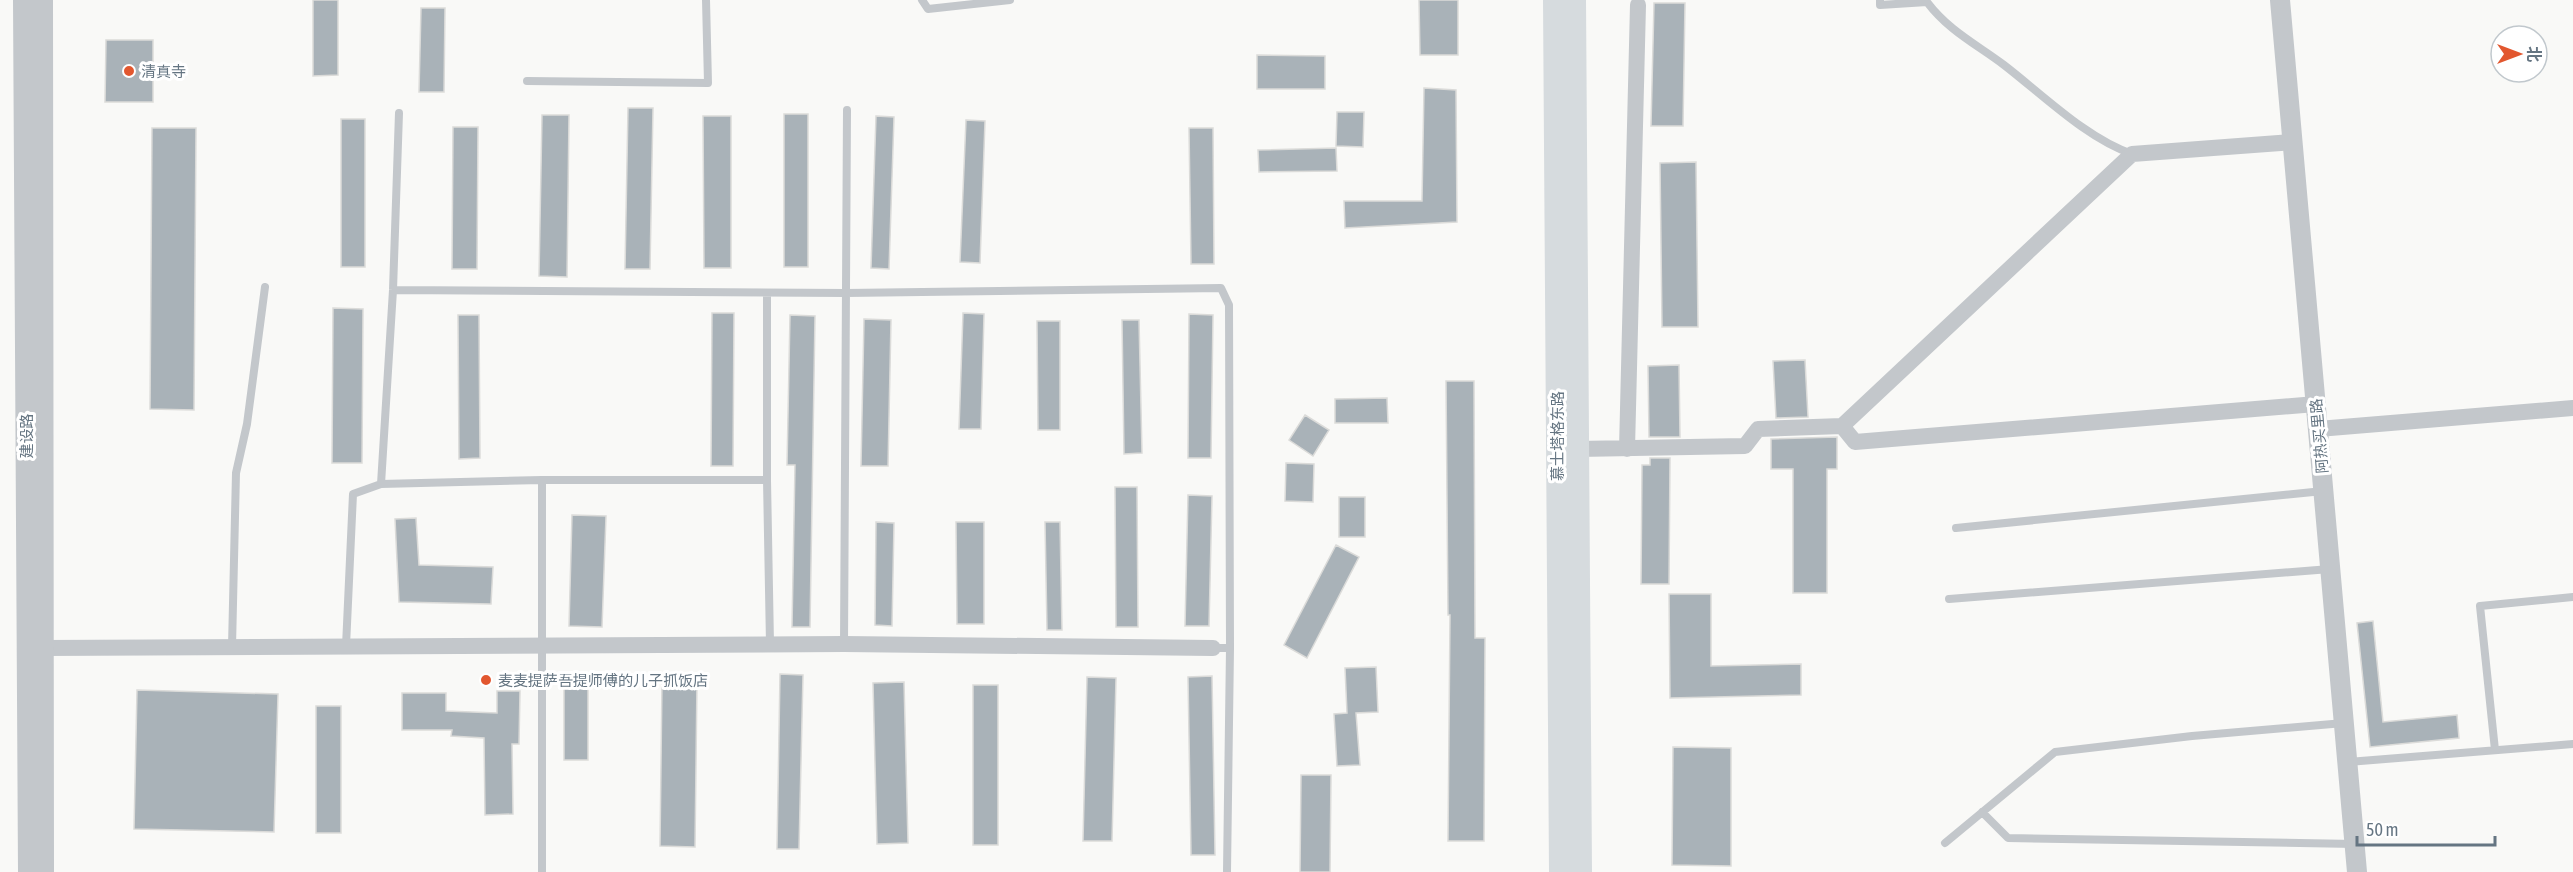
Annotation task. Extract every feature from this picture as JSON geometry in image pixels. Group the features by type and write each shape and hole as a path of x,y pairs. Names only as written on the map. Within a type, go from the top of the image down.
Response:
{"main road":[{"name":"慕士塔格东路","path":"1554,0 1560,872"},
{"name":"慕士塔格东路","path":"1575,0 1581,872"}],"street":[{"name":"建设路","path":"23,0 28,872"},
{"name":"建设路","path":"43,0 44,872"},
{"name":"阿热买里路","path":"2280,0 2358,872"},
{"path":"1627,449 1638,5"},
{"path":"1578,449 1745,446 1758,429 1842,426 2132,154 2292,142"},
{"path":"1842,426 1855,442 2316,404"},
{"path":"2318,429 2573,408"},
{"path":"44,648 770,644 1222,648"}],"lane":[{"path":"527,81 708,83 706,0"},
{"path":"922,0 927,9 1010,0"},
{"path":"1880,0 1880,5 1927,2 1942,22 2001,63 2108,146 2132,154"},
{"path":"844,644 847,110"},
{"path":"381,484 393,290 399,113"},
{"path":"232,647 236,473 247,424 265,288"},
{"path":"393,290 846,293 1221,288 1229,305 1222,648 1227,872"},
{"path":"767,293 770,644"},
{"path":"345,646 353,494 381,484 543,480 767,480"},
{"path":"542,872 543,480"},
{"path":"1956,528 2324,491"},
{"path":"1949,599 2330,568"},
{"path":"2495,750 2480,606 2573,597"},
{"path":"1945,843 2055,752 2192,736 2344,723"},
{"path":"2348,763 2573,744"},
{"path":"1982,812 2008,838 2355,844"}],"building":[{"path":"313,0 338,0 338,75 313,76"},
{"path":"1419,0 1458,0 1458,55 1420,55"},
{"path":"1654,3 1685,3 1683,126 1651,126"},
{"path":"421,8 445,8 444,92 419,92"},
{"name":"清真寺","path":"106,40 153,40 153,102 105,102"},
{"path":"1257,55 1325,56 1325,89 1257,89"},
{"path":"1424,88 1456,90 1457,222 1345,228 1344,201 1422,201"},
{"path":"628,108 653,108 650,269 625,269"},
{"path":"1337,112 1364,112 1363,147 1336,146"},
{"path":"784,114 808,114 808,267 784,267"},
{"path":"542,115 569,115 567,277 539,276"},
{"path":"703,116 731,116 731,268 704,268"},
{"path":"876,116 894,117 889,269 871,268"},
{"path":"341,119 365,119 365,267 341,267"},
{"path":"966,120 985,121 980,263 960,262"},
{"path":"453,127 478,127 477,269 452,269"},
{"path":"152,128 196,128 194,410 150,409"},
{"path":"1189,128 1213,128 1214,264 1191,264"},
{"path":"1336,148 1337,171 1259,172 1258,150"},
{"path":"1696,162 1698,327 1662,327 1660,163"},
{"path":"333,308 363,309 362,463 332,463"},
{"path":"712,313 734,313 733,466 711,466"},
{"path":"963,313 984,314 981,429 959,429"},
{"path":"1189,314 1213,315 1211,458 1188,458"},
{"path":"458,315 479,315 480,458 459,459"},
{"path":"790,315 815,316 810,627 792,627 795,465 787,465"},
{"path":"864,319 891,320 888,466 861,466"},
{"path":"1122,320 1139,320 1142,453 1124,454"},
{"path":"1037,321 1060,321 1060,430 1038,430"},
{"path":"1805,360 1808,417 1776,418 1773,361"},
{"path":"1679,365 1680,437 1649,437 1648,366"},
{"path":"1446,381 1474,381 1475,638 1485,638 1484,841 1448,841 1450,615 1448,615"},
{"path":"1387,398 1388,423 1335,423 1335,399"},
{"path":"1305,415 1329,430 1313,456 1289,440"},
{"path":"1837,437 1837,469 1827,469 1827,593 1793,593 1793,469 1771,469 1771,439"},
{"path":"1650,458 1670,458 1669,584 1641,584 1642,465 1650,465"},
{"path":"1286,463 1314,464 1313,502 1285,501"},
{"path":"1115,487 1137,487 1138,627 1116,627"},
{"path":"1188,495 1212,496 1209,626 1185,626"},
{"path":"1339,497 1365,497 1365,537 1339,537"},
{"path":"572,515 606,516 602,627 569,626"},
{"path":"416,518 419,565 493,567 491,604 399,602 395,519"},
{"path":"876,522 894,523 892,626 875,625"},
{"path":"956,522 984,522 984,624 957,624"},
{"path":"1045,522 1060,522 1062,630 1047,630"},
{"path":"1336,545 1359,557 1307,658 1284,645"},
{"path":"1669,594 1711,594 1711,666 1801,664 1801,695 1670,698"},
{"path":"2373,621 2383,722 2457,715 2459,738 2370,747 2357,623"},
{"path":"1376,667 1378,712 1356,713 1360,765 1337,766 1334,714 1347,713 1345,668"},
{"path":"780,674 803,675 799,849 777,849"},
{"path":"1212,676 1215,855 1191,855 1188,677"},
{"path":"1087,677 1116,678 1112,841 1083,841"},
{"path":"564,681 588,681 588,760 564,760"},
{"path":"662,681 697,681 695,847 660,846"},
{"path":"904,682 908,843 877,844 873,683"},
{"path":"973,685 998,685 998,845 973,845"},
{"path":"137,690 278,694 274,832 134,829"},
{"path":"497,691 520,691 519,744 512,744 513,814 485,815 484,738 451,736 452,730 402,730 402,693 446,693 446,711 497,713"},
{"path":"316,706 341,706 341,833 316,833"},
{"path":"1673,747 1731,748 1731,866 1672,865"},
{"path":"1301,775 1331,775 1330,872 1300,872"}],"place":[{"name":"清真寺","path":"129,71"},
{"name":"麦麦提萨吾提师傅的儿子抓饭店","path":"486,680"}]}
